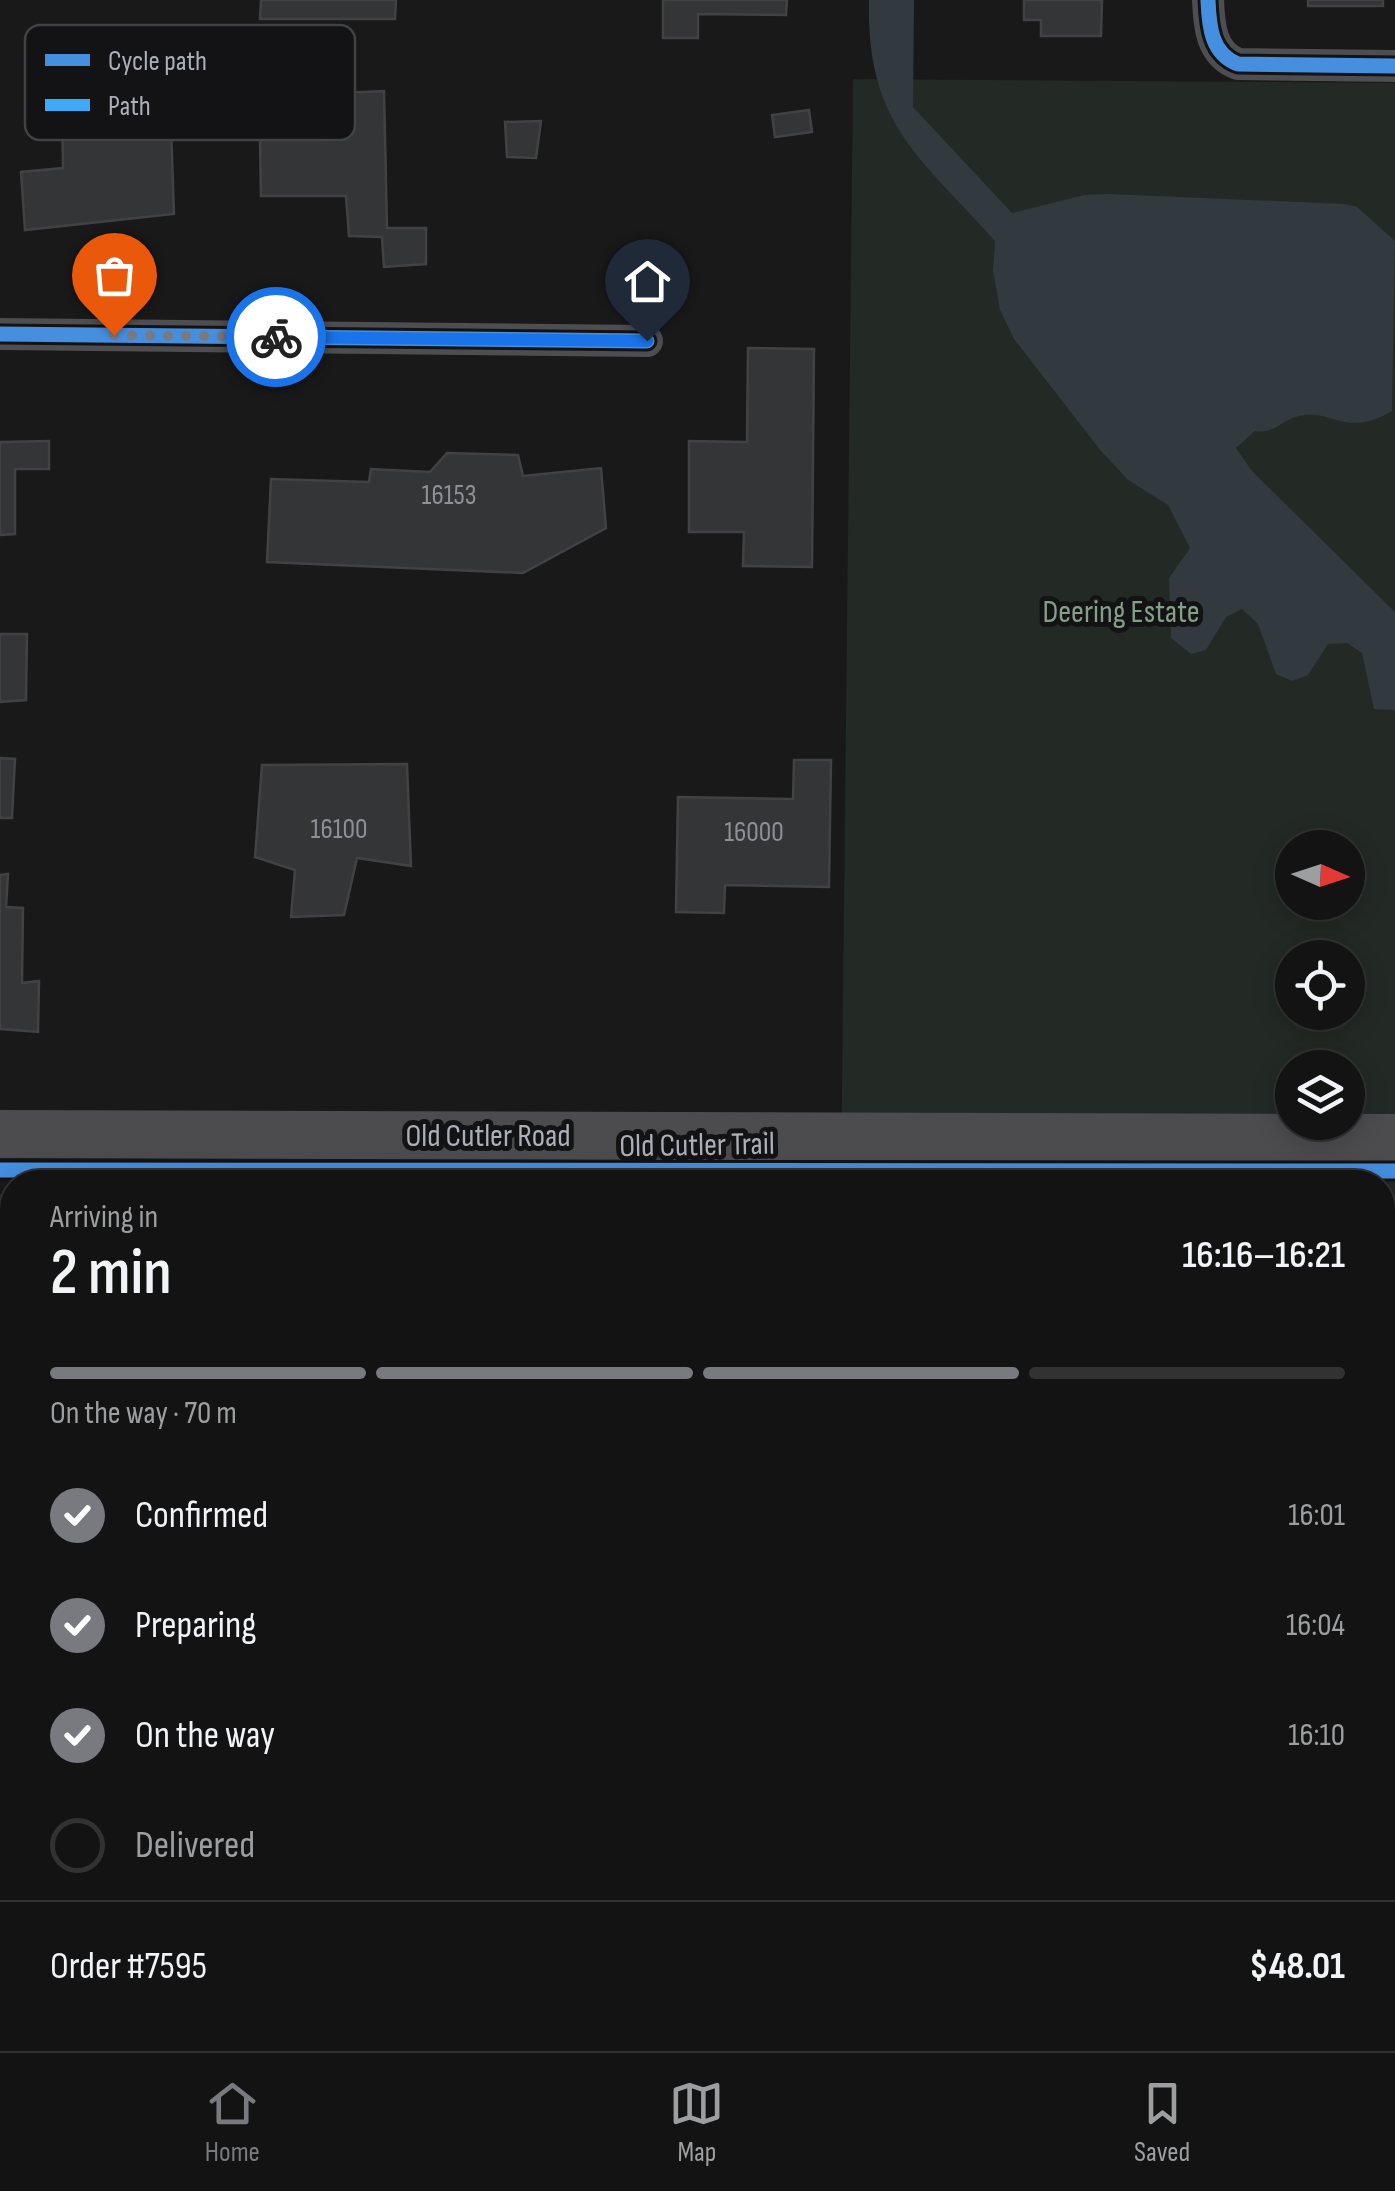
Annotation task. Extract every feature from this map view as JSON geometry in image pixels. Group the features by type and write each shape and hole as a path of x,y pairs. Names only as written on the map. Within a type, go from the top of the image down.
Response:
{"main road":[{"name":"Old Cutler Road","path":"0,1134 1395,1138"}],"street":[{"path":"1208,0 1214,40 1223,54 1238,64 1395,66"},
{"path":"0,334 647,341"}],"green space":[{"name":"Deering Estate","path":"853,79 1395,83 1395,1170 841,1170"}],"shaded area":[{"path":"869,0 914,0 913,107 1012,213 1084,195 1109,194 1345,204 1357,207 1395,241 1392,411 1376,419 1351,423 1299,416 1268,430 1255,431 1236,448 1252,471 1395,612 1395,710 1374,709 1362,653 1347,643 1328,644 1308,675 1292,681 1276,674 1258,624 1242,609 1226,617 1206,650 1191,654 1171,638 1169,578 1190,548 1168,505 1128,480 1101,451 1014,339 1000,310 993,271 995,241 921,160 888,108 870,42"}],"building":[{"path":"261,0 396,0 395,19 260,19"},
{"path":"663,0 787,0 786,15 698,14 698,38 663,38"},
{"path":"1024,0 1102,0 1101,36 1041,36 1041,20 1024,20"},
{"path":"1308,0 1383,0 1383,6 1308,6"},
{"path":"384,91 387,228 426,228 426,264 384,267 382,237 349,236 346,196 261,196 260,140 355,140 355,92"},
{"path":"809,110 812,132 775,137 772,115"},
{"path":"541,121 536,158 507,157 505,122"},
{"path":"63,140 171,140 174,214 25,230 21,172 63,168"},
{"path":"748,348 814,349 812,567 743,566 744,532 689,532 689,441 747,442"},
{"path":"49,441 49,469 15,469 15,534 0,535 0,442"},
{"path":"447,453 518,455 523,476 601,468 606,528 523,573 267,562 271,479 369,482 371,469 430,472"},
{"path":"0,634 27,634 26,700 0,702"},
{"path":"0,758 15,759 12,818 0,818"},
{"path":"794,760 831,760 829,887 725,885 724,913 676,912 678,797 793,799"},
{"path":"407,764 411,866 357,858 344,915 291,917 295,870 255,857 262,765"},
{"path":"8,874 6,907 23,908 22,983 39,981 38,1032 0,1029 0,875"}],"cycle path":[{"path":"1208,0 1217,46 1238,64 1395,66"},
{"path":"0,334 647,341"}],"way so far":[{"path":"114,335 276,337"}],"route":[{"path":"276,337 647,341"}]}
